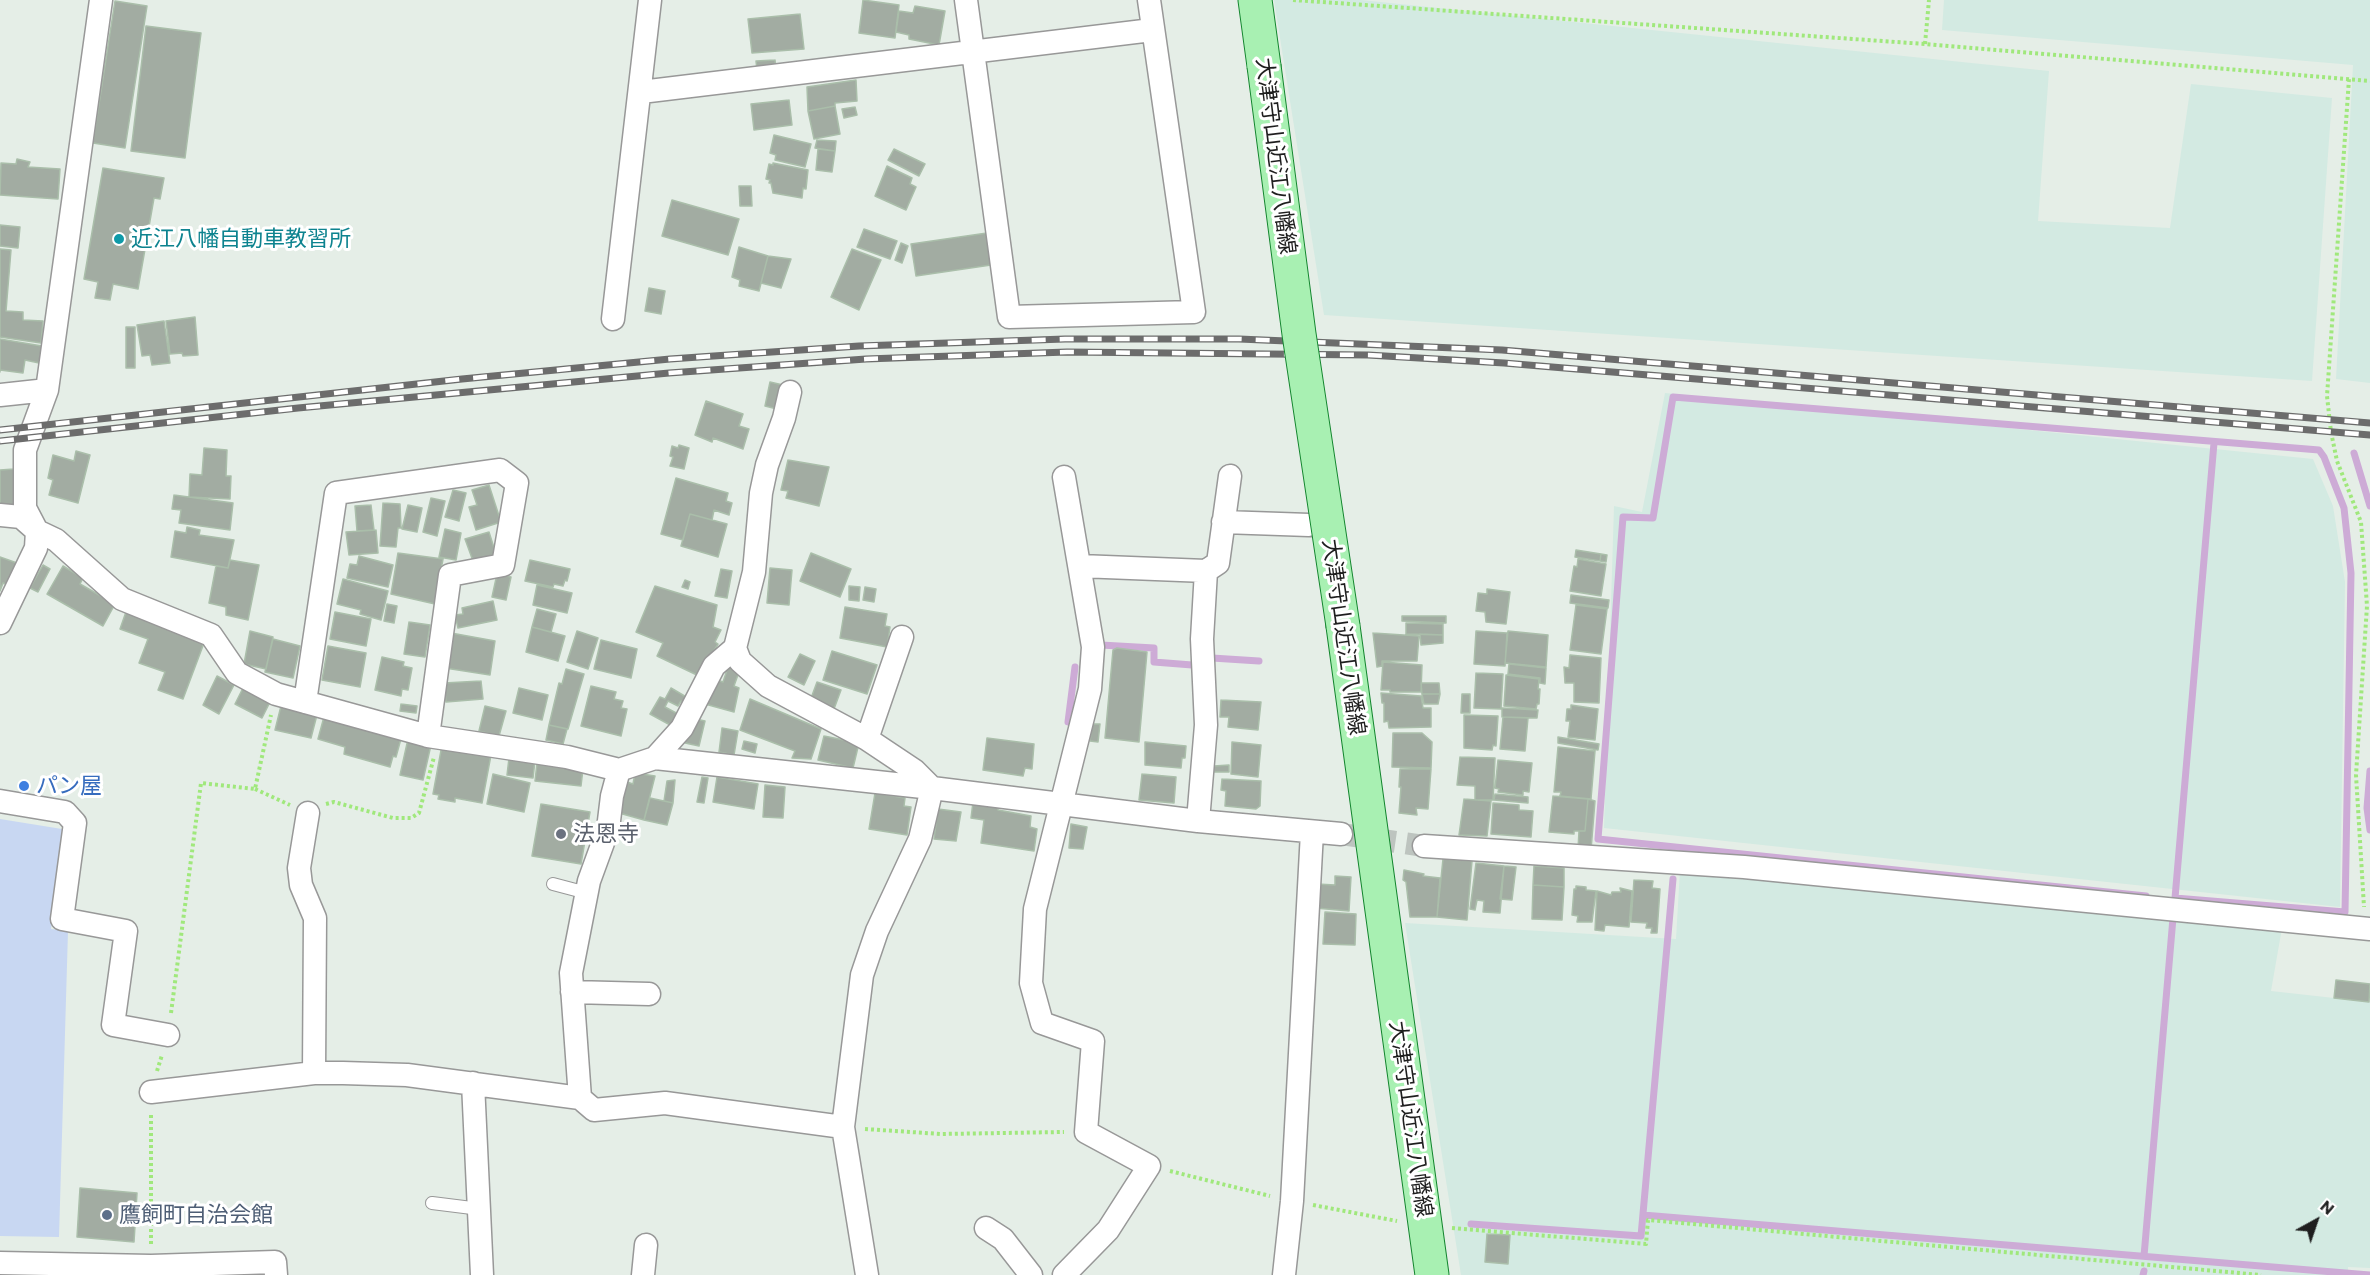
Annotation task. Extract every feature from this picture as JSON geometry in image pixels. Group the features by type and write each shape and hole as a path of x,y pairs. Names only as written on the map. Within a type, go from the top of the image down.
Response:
{"main road":[{"name":"大津守山近江八幡線","path":"1255,0 1299,334 1343,626 1432,1275"}],"street":[{"path":"0,623 36,548 37,531 25,508 25,450 47,390 101,0"},
{"path":"613,319 650,0"},
{"path":"966,0 1009,317 1194,312 1149,0"},
{"path":"641,92 1152,30"},
{"path":"0,394 47,390"},
{"path":"790,392 784,418 767,465 761,493 754,572 735,648 740,662 768,686 867,739 915,771 932,788"},
{"path":"305,702 336,493 500,470 517,483 503,566 450,575 433,737"},
{"path":"1080,566 1206,571 1218,563 1230,476"},
{"path":"1064,477 1093,647 1090,689 1035,909 1031,983 1042,1023 1093,1041 1086,1132 1149,1166 1108,1230 1064,1275"},
{"path":"0,515 21,517 37,531 56,540 122,599 210,635 237,673 276,694 433,737 567,757 619,770 656,758 932,788 1198,821 1341,834"},
{"path":"1223,522 1309,525"},
{"path":"1198,821 1206,725 1202,639 1206,571"},
{"path":"867,739 902,637"},
{"path":"656,758 682,728 714,666 735,648"},
{"path":"580,1098 571,973 589,881 608,829 612,796 619,770"},
{"path":"867,1275 843,1127 862,975 878,932 920,839 932,788"},
{"path":"0,801 65,812 75,823 62,919 126,931 113,1025 168,1035"},
{"path":"308,813 305,843 299,868 301,885 315,918 314,1073"},
{"path":"1284,1275 1292,1201 1312,832"},
{"path":"1424,846 1744,867 2368,929"},
{"path":"572,992 649,994"},
{"path":"151,1092 314,1073 407,1075 580,1098 594,1110 665,1104 843,1127"},
{"path":"473,1083 482,1275"},
{"path":"986,1228 1003,1239 1032,1275"},
{"path":"643,1275 646,1245"},
{"path":"0,1263 151,1266 275,1262 276,1275"}],"lane":[{"path":"553,884 587,893"},
{"path":"432,1203 480,1209"}],"path":[{"path":"1293,0 1925,44 2370,81"},
{"path":"1925,44 1929,0"},
{"path":"2349,79 2327,396 2337,461 2361,522 2367,606 2356,775 2368,929"},
{"path":"255,789 276,694"},
{"path":"151,1266 151,1092 168,1035 201,783 255,789 308,813 334,802 393,818 411,818 419,813 433,737"},
{"path":"843,1127 940,1134 1086,1132"},
{"path":"1426,1226 1646,1244 1648,1220 2260,1275"}],"shaded area":[{"path":"1274,0 1361,0 2049,71 2038,221 2170,228 2191,84 2332,98 2312,381 1324,315"},
{"path":"1944,0 2370,0 2370,383 2336,379 2353,65 1942,30"},
{"path":"1665,393 2313,459 2333,506 2345,582 2340,907 1604,828 1614,506 1642,512"},
{"path":"0,819 62,829 51,929 68,931 59,1237 0,1236"},
{"path":"1680,870 2282,928 2271,991 2370,1002 2370,1268 2348,1267 2348,1275 1461,1275 1405,923 1676,939"}],"building":[{"path":"863,0 899,5 895,38 859,33"},
{"path":"115,1 147,6 125,148 93,143"},
{"path":"915,6 945,11 939,45 909,39 909,35 896,32 899,11 913,13"},
{"path":"800,14 804,49 752,53 748,19"},
{"path":"146,26 201,33 185,158 131,151"},
{"path":"775,60 776,68 757,70 756,61"},
{"path":"856,80 857,101 835,103 835,106 808,111 807,87"},
{"path":"789,100 792,125 754,130 751,104"},
{"path":"835,106 840,134 814,139 808,111"},
{"path":"855,107 857,115 844,118 842,109"},
{"path":"774,135 811,144 805,167 775,160 776,155 770,153"},
{"path":"817,140 836,141 835,151 815,148"},
{"path":"818,149 835,151 832,172 816,170"},
{"path":"894,149 925,164 919,176 888,160"},
{"path":"17,159 30,162 28,167 60,169 58,199 0,195 1,163 16,164"},
{"path":"773,163 808,170 806,189 803,188 802,198 773,193 770,180 766,179 769,164 773,165"},
{"path":"887,166 912,178 910,184 916,187 906,210 875,196"},
{"name":"近江八幡自動車教習所","path":"103,168 164,178 160,199 154,198 138,289 113,284 110,300 95,298 98,282 84,279"},
{"path":"739,186 751,186 752,206 740,206"},
{"path":"672,200 739,219 728,255 662,236"},
{"path":"0,225 20,227 18,248 0,246"},
{"path":"864,229 897,241 890,259 857,247"},
{"path":"987,233 991,265 916,276 911,244"},
{"path":"901,243 908,246 902,263 895,260"},
{"path":"739,247 768,256 759,291 739,286 740,280 732,277"},
{"path":"0,249 11,250 6,311 23,312 23,320 43,321 41,343 0,337"},
{"path":"852,249 881,260 859,310 831,297"},
{"path":"768,256 791,259 781,288 761,283"},
{"path":"649,288 665,291 661,314 645,311"},
{"path":"195,317 198,355 170,354 166,321"},
{"path":"164,321 170,363 152,365 150,355 142,356 137,325"},
{"path":"126,327 135,327 135,368 126,368"},
{"path":"0,339 42,346 39,363 25,360 23,373 0,370"},
{"path":"770,382 783,385 777,409 765,406"},
{"path":"706,401 743,414 739,426 749,429 743,449 713,438 712,442 695,435"},
{"path":"679,445 689,448 684,469 670,466 673,457 670,456 672,446 678,448"},
{"path":"204,448 227,450 226,476 231,476 230,499 189,497 190,474 202,475"},
{"path":"76,451 90,455 78,503 49,495 53,480 48,478 53,455 74,461"},
{"path":"788,460 829,467 819,506 786,498 788,491 781,490"},
{"path":"14,469 18,505 0,507 0,470"},
{"path":"676,478 728,493 726,501 732,503 729,515 714,510 712,520 690,514 683,540 661,534"},
{"path":"489,485 501,522 476,530 469,507 477,505 472,490"},
{"path":"453,490 466,493 459,521 445,517"},
{"path":"174,495 233,503 230,530 179,523 181,510 172,509"},
{"path":"431,498 445,501 437,536 423,532"},
{"path":"383,503 400,504 401,528 398,528 396,547 380,546"},
{"path":"371,505 374,530 357,531 355,506"},
{"path":"408,505 422,508 417,532 402,529"},
{"path":"690,514 727,524 718,557 681,546"},
{"path":"187,527 200,530 199,535 234,540 228,568 171,557 175,531 186,533"},
{"path":"445,529 461,533 456,560 439,557"},
{"path":"376,530 378,553 349,555 346,532"},
{"path":"489,532 496,554 473,561 465,539"},
{"path":"1576,550 1601,554 1600,561 1575,557"},
{"path":"398,553 443,559 435,604 391,594"},
{"path":"811,553 851,569 840,597 800,581"},
{"path":"1601,554 1607,555 1606,562 1600,561"},
{"path":"359,556 393,565 388,587 347,578 350,564 357,565"},
{"path":"0,557 17,563 8,585 3,583 0,591"},
{"path":"1578,559 1606,564 1601,596 1570,591 1574,566 1577,567"},
{"path":"230,560 259,565 248,620 226,615 226,607 209,603 216,566 228,568"},
{"path":"530,560 570,569 567,581 565,580 563,586 554,584 553,587 525,581"},
{"path":"43,565 50,569 38,592 30,588"},
{"path":"63,566 83,578 80,584 115,604 103,626 47,594"},
{"path":"770,568 792,570 789,605 767,603"},
{"path":"721,569 732,571 727,598 715,596"},
{"path":"497,574 511,577 506,600 492,597"},
{"path":"343,579 388,591 381,620 360,614 361,610 337,604"},
{"path":"685,580 690,582 688,589 682,587"},
{"path":"537,585 572,593 567,613 533,605"},
{"path":"655,586 717,605 713,627 721,630 715,642 718,644 699,676 657,656 663,643 636,632"},
{"path":"849,586 860,587 859,601 849,600"},
{"path":"865,587 876,589 874,602 863,600"},
{"path":"1487,589 1510,592 1506,624 1486,622 1485,612 1476,611 1478,593 1487,594"},
{"path":"1571,595 1609,600 1608,608 1570,603"},
{"path":"493,601 497,620 458,628 455,615 463,614 462,608"},
{"path":"387,604 397,606 394,623 384,621"},
{"path":"1576,605 1607,609 1601,654 1570,650"},
{"path":"845,607 887,614 885,626 890,627 887,647 840,638"},
{"path":"127,609 159,620 157,625 204,643 183,699 158,690 165,672 139,663 148,639 120,629"},
{"path":"537,609 556,614 551,632 532,627"},
{"path":"335,612 371,619 366,646 330,639"},
{"path":"1402,616 1446,616 1446,623 1402,621"},
{"path":"409,622 430,625 425,657 404,654"},
{"path":"1406,623 1443,624 1443,635 1406,634"},
{"path":"532,627 565,636 558,661 526,652"},
{"path":"250,631 273,637 266,669 244,664"},
{"path":"577,631 598,638 588,669 567,662"},
{"path":"1476,631 1507,633 1505,666 1474,664"},
{"path":"1508,631 1548,635 1546,667 1505,663"},
{"path":"451,633 495,641 490,675 445,668"},
{"path":"1373,633 1419,636 1417,661 1382,661 1382,666 1377,667"},
{"path":"1420,634 1443,635 1443,643 1421,645"},
{"path":"273,639 300,646 293,678 265,672"},
{"path":"601,640 637,649 631,678 594,669"},
{"path":"328,646 366,653 360,687 322,680"},
{"path":"1117,648 1147,652 1139,742 1105,738 1113,650"},
{"path":"832,651 877,665 867,694 823,680"},
{"path":"800,654 815,661 804,685 788,677"},
{"path":"1570,655 1601,658 1599,703 1574,702 1574,683 1565,683 1564,667 1569,668"},
{"path":"382,657 404,662 403,666 412,668 408,690 402,689 401,696 375,690"},
{"path":"1383,662 1422,665 1421,692 1381,690"},
{"path":"1509,664 1546,668 1545,684 1540,683 1540,678 1508,674"},
{"path":"728,667 739,672 734,686 739,688 734,712 705,704 714,679 723,682"},
{"path":"566,669 584,674 568,729 549,725 559,683 562,684"},
{"path":"1476,673 1503,674 1501,709 1474,708"},
{"path":"1506,675 1539,679 1539,704 1536,709 1504,706"},
{"path":"217,676 234,685 219,714 203,705"},
{"path":"481,681 483,699 446,702 444,683"},
{"path":"817,682 841,690 834,709 810,701"},
{"path":"1421,683 1439,683 1440,694 1422,694"},
{"path":"591,686 616,692 614,699 623,701 621,708 627,709 621,736 581,726"},
{"path":"243,688 270,702 262,718 235,704"},
{"path":"519,688 548,695 542,720 513,713"},
{"path":"671,688 688,698 685,704 681,701 678,706 668,701 665,707 678,714 672,726 650,714 660,697 665,699"},
{"path":"1381,693 1421,696 1423,708 1431,708 1431,727 1389,728 1388,721 1384,722 1384,703 1382,703"},
{"path":"1422,694 1440,694 1438,704 1424,704"},
{"path":"1462,694 1470,694 1470,713 1461,713"},
{"path":"750,699 821,729 811,759 792,758 795,751 740,730"},
{"path":"1221,700 1261,702 1258,730 1228,727 1229,717 1220,717"},
{"path":"282,702 318,711 311,738 275,730"},
{"path":"401,704 417,706 416,713 400,711"},
{"path":"1571,705 1598,709 1595,740 1568,737 1570,721 1566,721 1567,709 1571,709"},
{"path":"485,706 506,711 499,736 479,731"},
{"path":"1502,708 1538,710 1537,718 1502,717"},
{"path":"325,713 402,735 396,757 393,756 390,767 344,754 345,747 318,739"},
{"path":"1464,715 1498,716 1496,746 1493,745 1492,750 1464,748"},
{"path":"1503,717 1528,718 1525,751 1500,749"},
{"path":"691,718 705,721 699,746 685,743"},
{"path":"1092,724 1100,724 1098,742 1090,741"},
{"path":"549,725 567,729 563,744 546,740"},
{"path":"722,728 738,731 734,755 719,752"},
{"path":"1393,733 1422,733 1432,742 1431,768 1392,767"},
{"path":"824,736 859,743 853,768 818,760"},
{"path":"1558,737 1599,744 1598,750 1558,743"},
{"path":"987,738 1034,744 1032,769 1025,768 1023,776 983,770"},
{"path":"408,739 431,745 423,780 400,775"},
{"path":"744,741 757,744 755,753 742,749"},
{"path":"1145,742 1186,746 1181,768 1145,765"},
{"path":"1232,742 1261,745 1258,777 1231,774"},
{"path":"442,745 491,755 482,803 455,798 455,802 438,799 439,795 433,794"},
{"path":"1558,747 1595,751 1591,799 1560,796 1561,792 1554,792"},
{"path":"1460,757 1495,758 1493,800 1475,800 1475,786 1457,785"},
{"path":"509,758 535,761 533,778 507,775"},
{"path":"1498,760 1532,763 1529,792 1523,791 1523,795 1498,792 1499,789 1495,788"},
{"path":"537,763 583,769 581,786 535,781"},
{"path":"1229,765 1229,772 1214,772 1214,766"},
{"path":"1400,769 1431,769 1428,809 1416,808 1417,815 1399,813"},
{"path":"635,773 655,776 644,820 619,813 627,782 633,784"},
{"path":"493,774 530,783 524,812 487,804"},
{"path":"1142,774 1176,777 1174,803 1139,800"},
{"path":"702,777 708,778 704,803 697,802"},
{"path":"717,777 758,784 754,809 713,802"},
{"path":"1222,779 1261,781 1260,806 1256,809 1225,806 1226,791 1221,790"},
{"path":"675,780 673,803 664,801 667,781"},
{"path":"765,785 785,787 783,818 763,817"},
{"path":"875,793 905,798 904,806 911,807 907,835 869,829"},
{"path":"1495,794 1528,797 1528,803 1494,800"},
{"path":"1553,796 1588,799 1585,831 1574,831 1574,834 1549,832"},
{"path":"650,798 673,803 667,825 644,820"},
{"path":"1464,799 1491,801 1487,836 1459,835"},
{"path":"1588,799 1595,801 1591,850 1578,849 1579,831 1585,831"},
{"path":"973,802 998,806 998,810 1031,816 1030,827 1037,829 1034,851 981,843 984,820 971,818"},
{"path":"1493,803 1519,805 1519,810 1533,811 1531,837 1491,834"},
{"name":"法恩寺","path":"541,804 590,812 581,864 532,856"},
{"path":"938,809 961,812 956,841 934,839"},
{"path":"1071,824 1087,827 1083,849 1069,848"},
{"path":"1443,859 1472,861 1467,920 1437,917"},
{"path":"1476,863 1504,866 1500,913 1483,912 1484,901 1477,900 1475,910 1470,909"},
{"path":"1504,866 1516,867 1512,900 1500,899"},
{"path":"1534,866 1564,868 1564,887 1533,885"},
{"path":"1404,870 1440,878 1437,917 1410,917 1406,882 1403,880"},
{"path":"1335,876 1351,877 1349,911 1315,908 1317,884 1335,885"},
{"path":"1634,880 1653,881 1652,888 1660,889 1657,933 1651,933 1652,928 1646,928 1647,923 1631,922"},
{"path":"1533,885 1564,887 1562,920 1532,919"},
{"path":"1576,886 1596,891 1592,922 1577,922 1578,916 1572,915"},
{"path":"1620,888 1632,891 1629,927 1605,925 1604,931 1595,930 1597,891 1611,895 1612,892 1621,892"},
{"path":"1325,912 1356,914 1355,945 1323,944"},
{"path":"2336,980 2370,984 2369,1002 2334,998"},
{"name":"鷹飼町自治会館","path":"80,1188 137,1193 134,1242 77,1237"},
{"path":"1487,1234 1510,1235 1508,1264 1485,1262"}],"waterway":[{"path":"2146,896 1598,839 1623,517 1653,518 1673,397 2319,450 2324,457 2344,508 2351,573 2345,912 2175,898 2214,443"},
{"path":"2354,453 2370,506"},
{"path":"1101,645 1154,648 1154,662 1192,665"},
{"path":"1212,658 1259,661"},
{"path":"1068,722 1075,667"},
{"path":"2370,771 2367,808 2370,830"},
{"path":"1471,1224 1641,1236 1673,879"},
{"path":"2144,1256 2173,918"},
{"path":"1643,1215 2370,1275"},
{"path":"2143,1275 2144,1271"}],"tunnel":[{"path":"1341,834 1424,846"}],"railway":[{"path":"0,430 462,379 670,359 859,346 1065,339 1239,339 1502,350 2370,423"},
{"path":"0,441 298,408 669,373 866,359 1067,352 1368,355 1504,363 2370,435"}],"place":[{"name":"近江八幡自動車教習所","path":"119,239"},
{"name":"パン屋","path":"24,786"},
{"name":"法恩寺","path":"561,834"},
{"name":"鷹飼町自治会館","path":"107,1215"}]}
